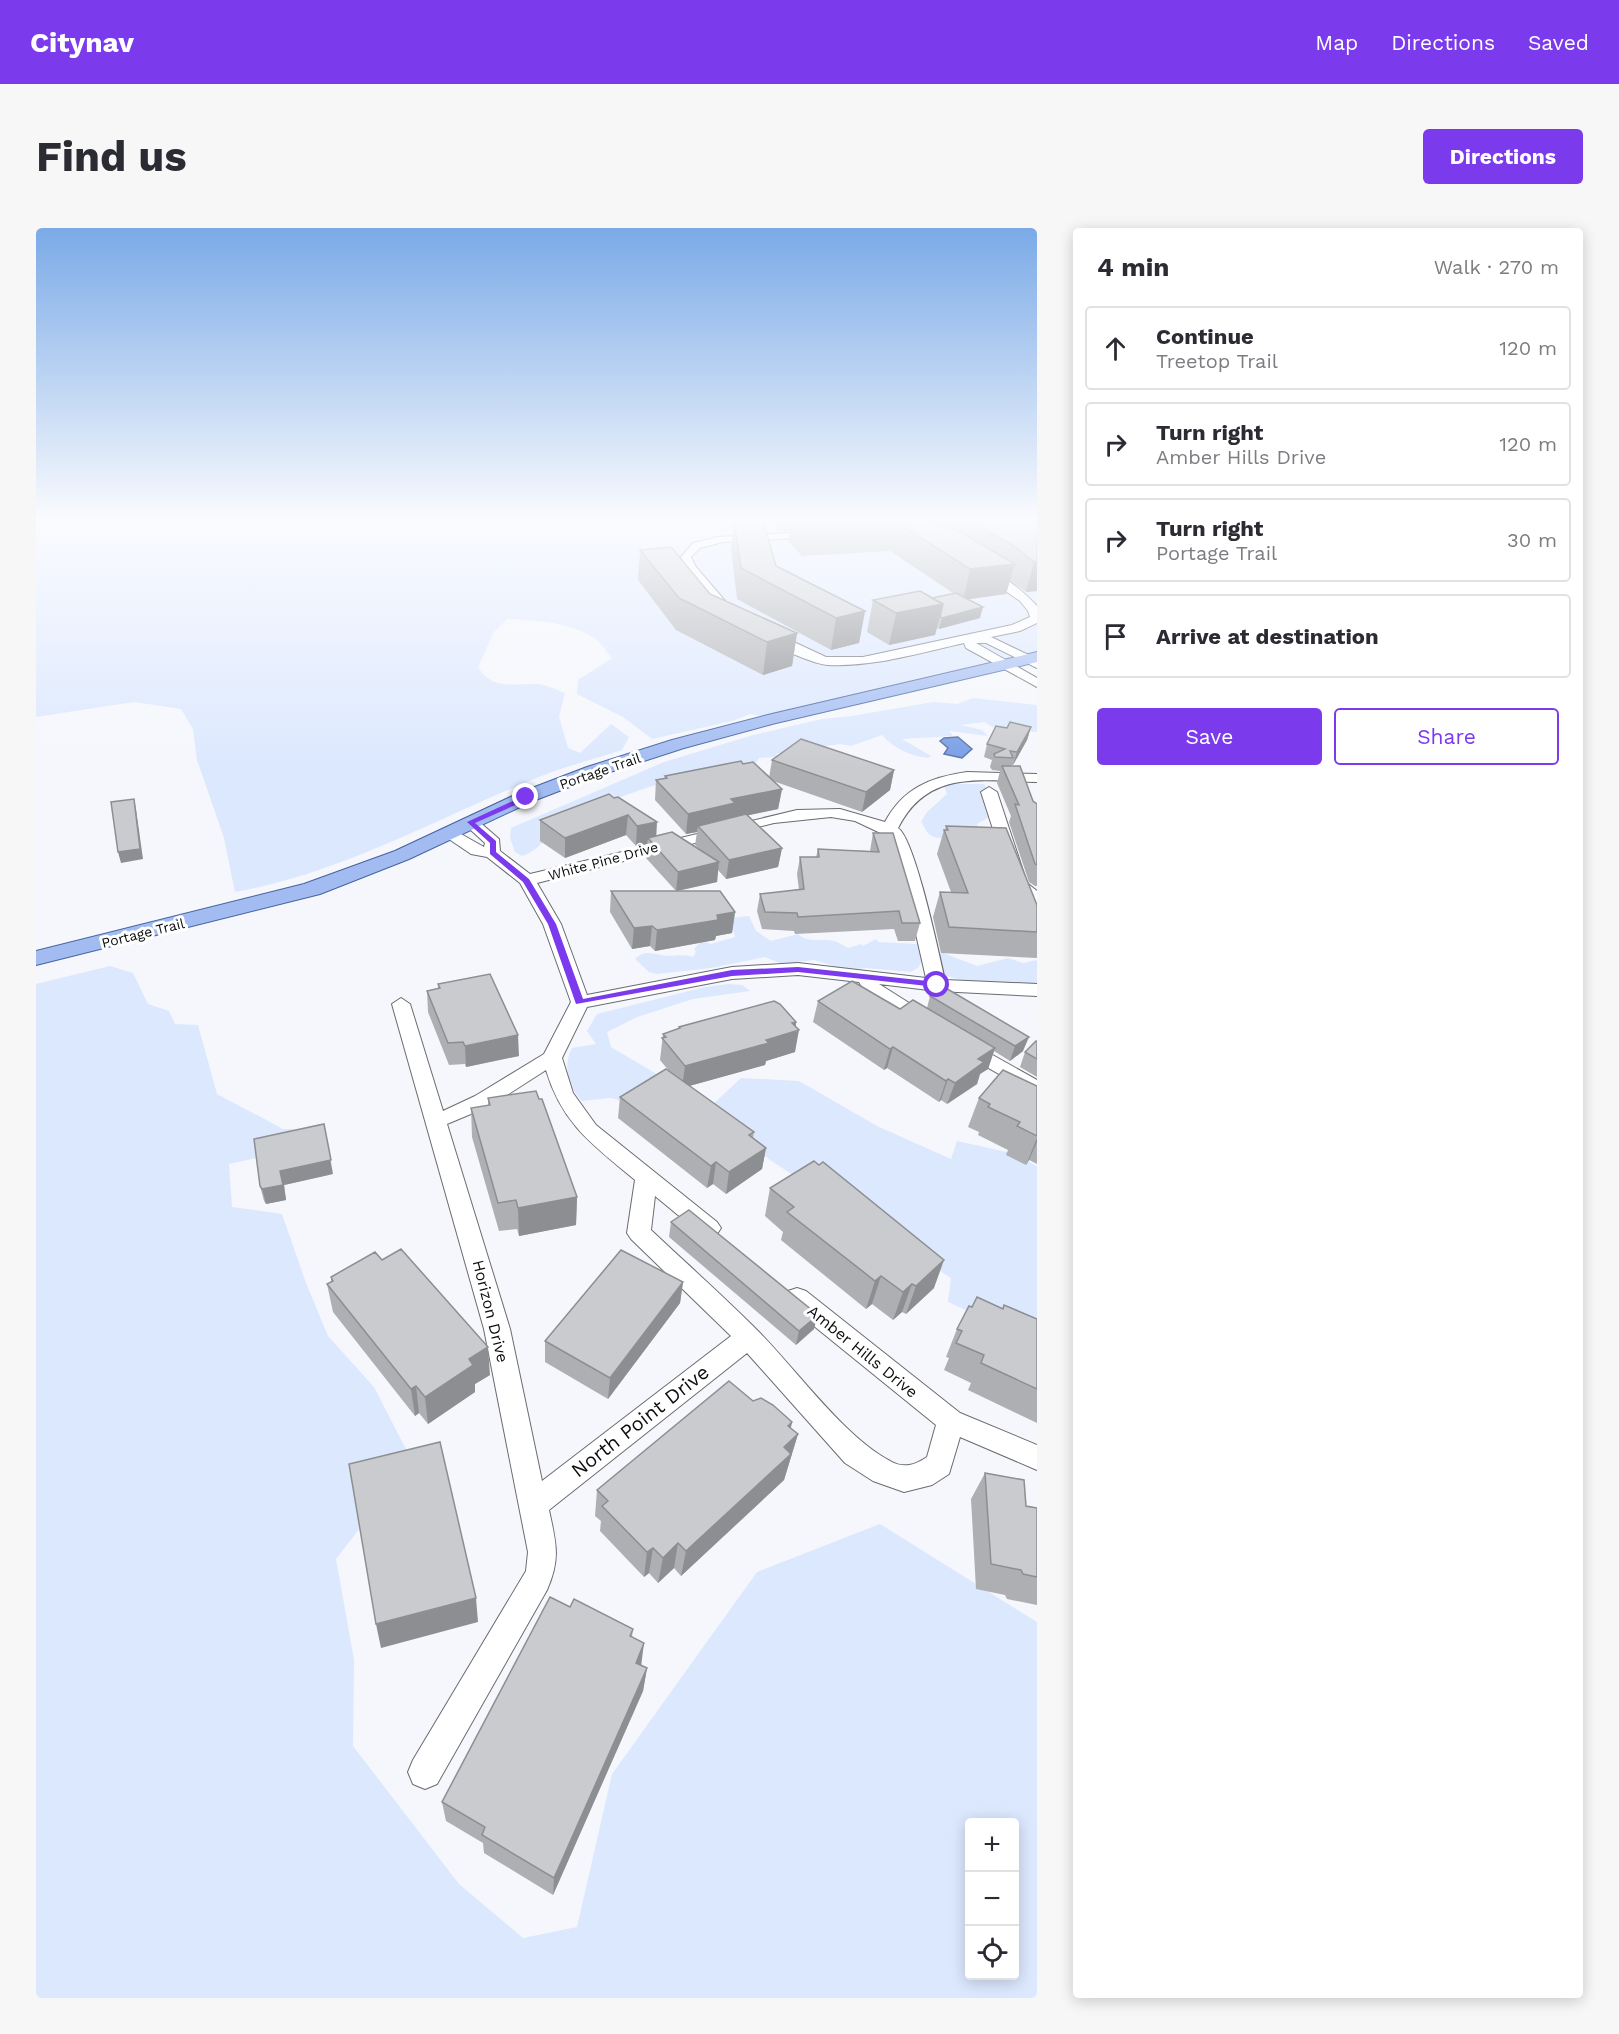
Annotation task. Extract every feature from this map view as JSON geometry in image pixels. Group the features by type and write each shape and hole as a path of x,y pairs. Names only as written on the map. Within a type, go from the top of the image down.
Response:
{"main road":[{"name":"Portage Trail","path":"36,958 312,889 402,855 471,822 594,771 678,744 772,719 1002,665 1034,660"}],"street":[{"path":"720,603 734,619 817,659 855,662 1034,623 1036,615 1027,603"},
{"path":"970,638 989,640 1034,660"},
{"path":"970,638 970,645 1037,683"},
{"path":"937,985 902,847 896,834 889,830 905,803 928,783 945,778 1037,778"},
{"path":"989,792 1019,885 1037,899"},
{"name":"White Pine Drive","path":"526,880 682,840 802,814 822,812 841,814 889,830"},
{"path":"471,822 493,842 492,853"},
{"path":"437,1120 459,1115 476,1106 529,1069 552,1058 580,1002 552,924 526,880 492,853 477,851 448,833"},
{"path":"580,1002 732,973 798,969 937,985 1037,990"},
{"path":"866,977 874,991 1037,1089"},
{"name":"Horizon Drive","path":"401,1004 497,1329 535,1504"},
{"path":"552,1058 563,1094 588,1130 729,1244"},
{"path":"646,1177 639,1233 748,1337 855,1454 883,1473 904,1479 922,1476 939,1465 951,1421"},
{"name":"Amber Hills Drive","path":"784,1288 951,1421 1037,1458"},
{"name":"North Point Drive","path":"535,1504 748,1337"},
{"path":"425,1772 542,1567 543,1552 535,1504"}],"shaded area":[{"path":"36,603 1037,603 1037,652 761,716 750,714 732,721 652,739 623,717 577,694 578,680 612,658 597,640 566,626 542,621 507,619 494,632 478,667 484,675 497,683 538,684 565,693 559,717 568,748 580,753 611,724 629,737 622,750 539,777 390,842 314,872 235,892 224,838 197,760 193,729 181,709 134,702 36,717"},
{"path":"973,698 1037,705 1037,732 998,730 984,722 961,725 982,730 988,736 949,731 953,736 902,739 931,756 928,758 903,751 882,735 851,746 840,744 776,754 778,757 759,758 755,764 733,766 685,777 612,800 569,819 535,849 522,856 515,852 510,838 511,828 664,762 753,735 822,719 933,702 957,704"},
{"path":"984,784 989,792 982,799 989,817 977,824 980,832 953,838 933,837 921,822 927,812 947,794 944,786"},
{"path":"749,916 756,931 771,941 798,934 811,940 834,941 848,948 861,944 863,946 876,939 878,942 918,944 923,952 922,959 919,967 911,972 866,968 848,970 814,960 782,964 765,957 711,968 657,974 649,972 635,959 647,953 693,957 696,952 694,949 701,941 711,944 735,937 730,918"},
{"path":"943,953 977,966 1008,958 1023,963 1037,960 1037,983 987,984 938,973 936,955"},
{"path":"110,966 133,973 148,1004 169,1011 175,1024 198,1025 217,1094 283,1129 294,1129 296,1149 229,1164 232,1207 282,1214 306,1283 328,1336 374,1387 412,1461 336,1559 354,1660 353,1746 459,1884 523,1938 577,1927 612,1774 757,1572 880,1524 1037,1622 1037,1998 36,1998 36,984"},
{"path":"742,985 750,991 693,999 637,1017 607,1032 611,1047 660,1076 623,1101 611,1098 582,1101 577,1096 568,1076 569,1055 572,1048 596,1044 587,1031 597,1014 705,987"},
{"path":"741,1078 799,1081 877,1126 951,1159 957,1141 1011,1153 1037,1166 1037,1342 948,1302 951,1278 770,1160 709,1108"}],"water":[{"path":"958,737 972,749 962,758 944,754 948,748 940,741 944,738"}],"building":[{"path":"688,603 729,603 797,633 767,642"},
{"path":"807,603 848,603 865,611 836,618"},
{"path":"878,603 943,604 896,613"},
{"path":"940,603 975,603 983,607 942,618 940,617 943,604"},
{"path":"1010,722 1031,727 1017,752 1010,751 1013,758 995,757 994,754 1005,749 987,744 996,726 1007,728"},
{"path":"801,739 894,770 866,792 772,760"},
{"path":"741,761 743,764 753,762 782,789 731,799 735,803 688,814 656,780 667,778 665,776"},
{"path":"1002,766 1020,766 1033,801 1037,804 1037,865 1015,804 1019,805"},
{"path":"609,794 614,798 618,797 657,822 637,826 628,815 565,838 540,820"},
{"path":"134,799 140,849 118,852 111,802"},
{"path":"746,814 782,848 729,860 698,826"},
{"path":"946,826 1006,828 1037,905 1037,932 949,927 940,892 968,893 944,830 948,830"},
{"path":"672,832 719,862 678,872 648,838"},
{"path":"873,833 893,833 920,923 902,923 899,911 798,917 797,913 765,912 760,894 804,889 800,857 819,857 818,849 879,852"},
{"path":"611,891 720,891 735,912 717,915 718,920 657,930 652,926 634,928"},
{"path":"490,974 518,1035 465,1046 463,1042 448,1043 427,991 440,988 438,984"},
{"path":"852,981 900,1009 913,1000 995,1048 978,1059 984,1062 955,1083 948,1079 946,1081 893,1047 890,1049 818,1001"},
{"path":"944,987 1029,1037 1015,1046 930,996"},
{"path":"774,1001 780,1004 796,1022 792,1023 799,1030 766,1040 769,1043 685,1066 662,1038 666,1037 663,1034 679,1027"},
{"path":"1037,1041 1037,1059 1025,1052"},
{"path":"666,1069 754,1132 749,1135 766,1148 729,1172 716,1162 711,1166 620,1097"},
{"path":"1003,1070 1037,1086 1037,1136 1017,1126 1020,1122 988,1107 990,1104 979,1098"},
{"path":"536,1091 539,1099 542,1099 577,1197 518,1208 516,1200 498,1203 471,1108 490,1105 488,1098"},
{"path":"324,1124 331,1160 280,1171 283,1185 262,1189 254,1139"},
{"path":"814,1161 819,1165 823,1162 944,1260 916,1286 912,1284 903,1292 881,1276 875,1281 787,1212 794,1207 770,1188"},
{"path":"689,1210 818,1315 799,1331 671,1222"},
{"path":"401,1249 488,1347 469,1359 473,1365 425,1397 416,1386 411,1389 327,1284 333,1281 331,1277 375,1252 382,1260"},
{"path":"621,1250 683,1282 610,1378 545,1341"},
{"path":"977,1297 1003,1309 1004,1305 1037,1319 1037,1389 981,1363 984,1355 956,1343 962,1331 957,1329 969,1306 972,1307"},
{"path":"729,1381 753,1401 761,1398 773,1405 792,1422 788,1426 798,1434 784,1447 791,1454 686,1551 678,1543 663,1558 653,1548 647,1552 602,1506 608,1501 597,1490"},
{"path":"440,1442 476,1598 376,1624 349,1464"},
{"path":"985,1473 1024,1480 1026,1506 1037,1508 1037,1577 1023,1574 1021,1570 991,1564"},
{"path":"550,1597 570,1607 574,1599 633,1629 630,1636 644,1643 636,1663 647,1668 554,1878 482,1835 485,1827 442,1802"}],"route":[{"path":"526,797 471,822 493,842 492,853 526,880 552,924 580,1002 732,973 798,969 937,985"}]}
